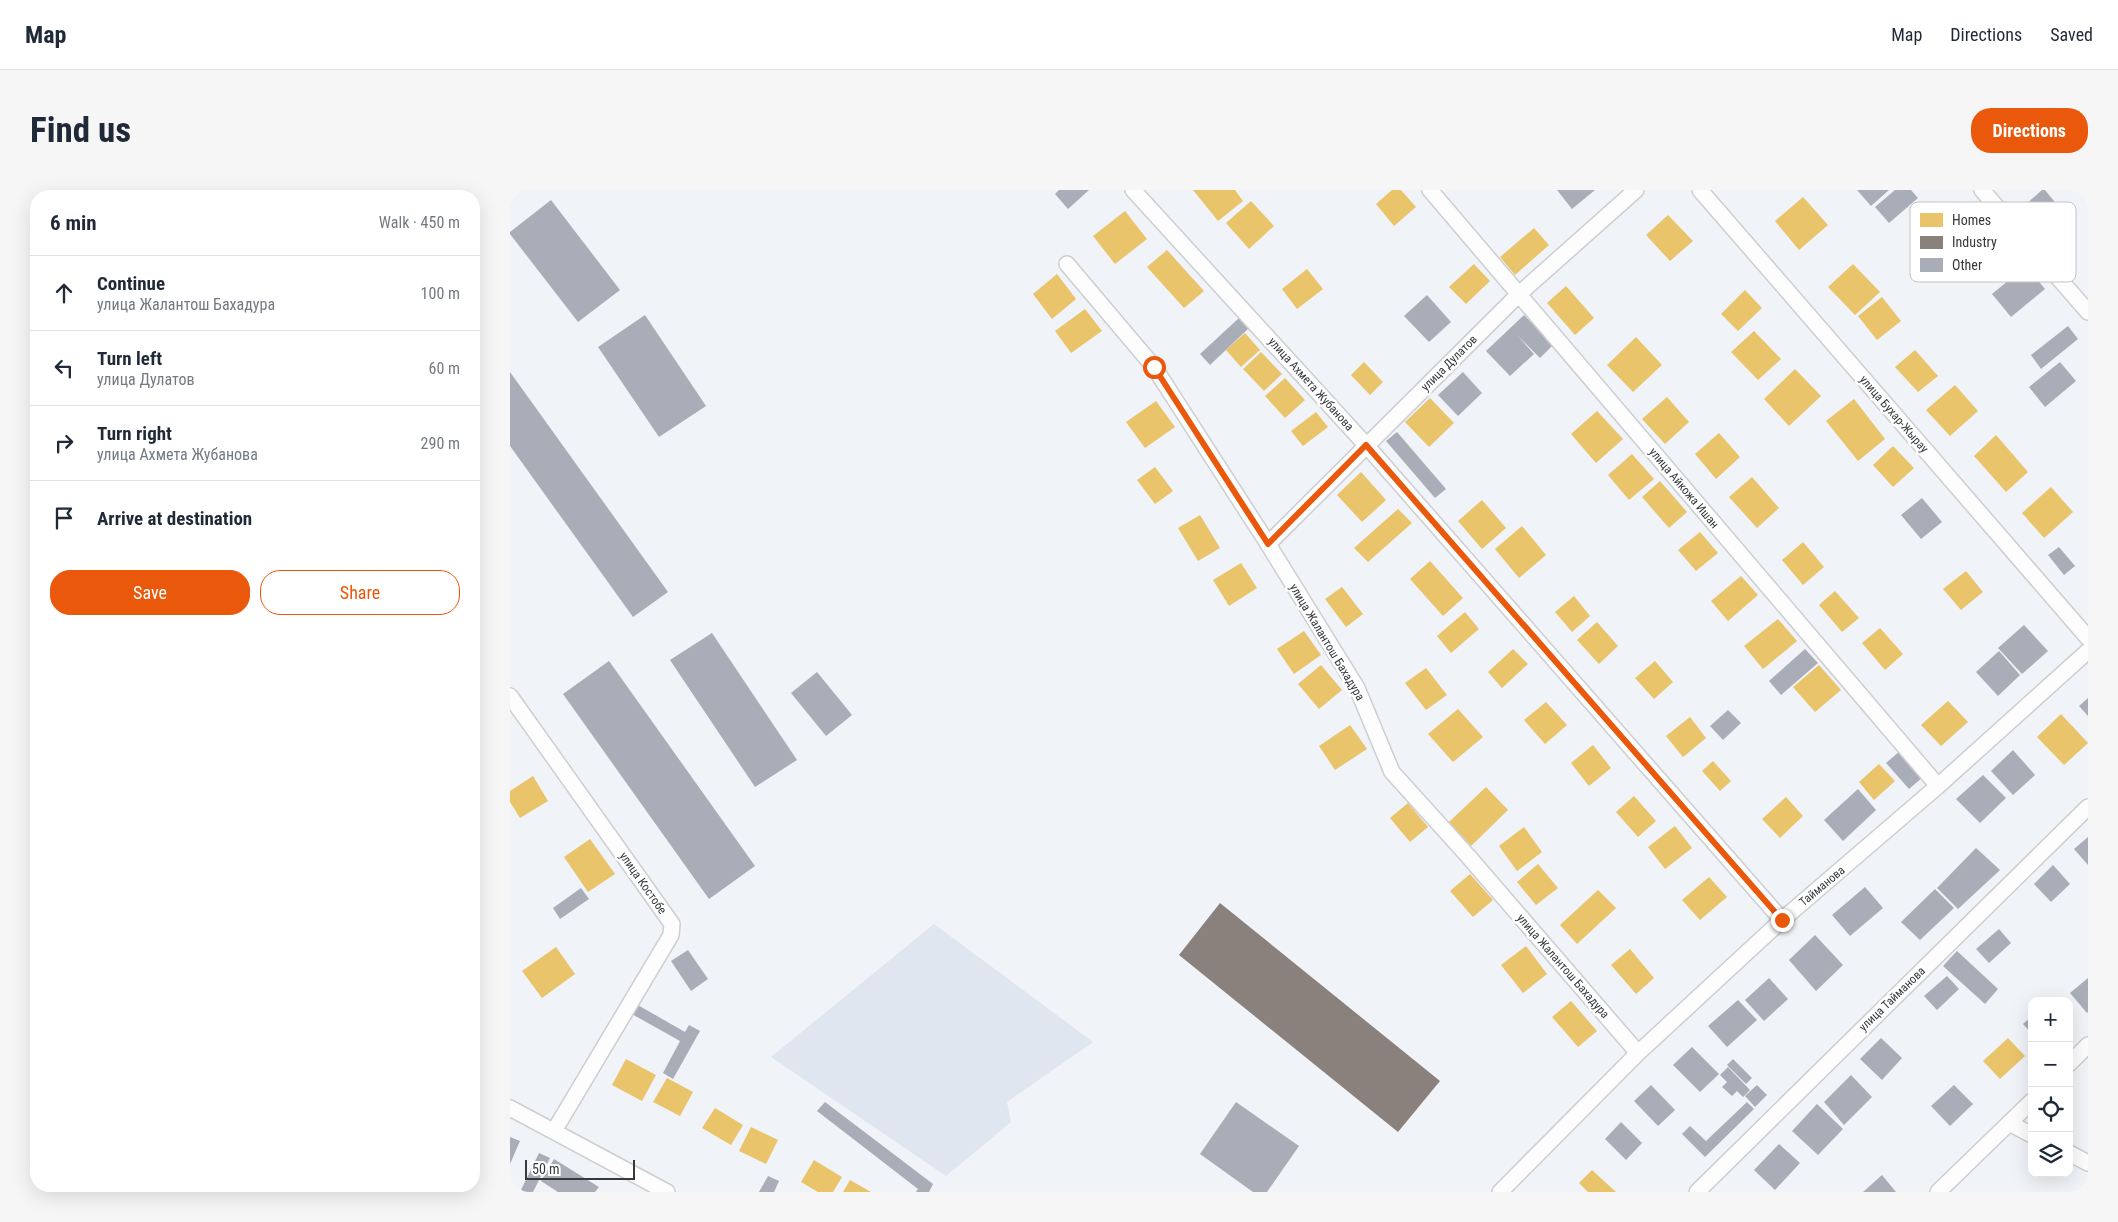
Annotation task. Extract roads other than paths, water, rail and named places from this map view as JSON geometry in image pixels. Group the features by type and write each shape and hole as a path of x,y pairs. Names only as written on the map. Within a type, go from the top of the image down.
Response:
{"street":[{"name":"улица Ахмета Жубанова","path":"1133,190 1366,445 1782,920"},
{"name":"улица Айкожа Ишан","path":"1430,190 1938,786"},
{"name":"улица Дулатов","path":"1268,544 1518,294 1636,190"},
{"name":"улица Бухар-Жырау","path":"1700,190 2088,638"},
{"path":"1982,190 1992,202"},
{"name":"улица Жалантош Бахадура","path":"1067,264 1154,367 1268,544 1357,688 1392,772 1468,856 1638,1053"},
{"path":"2062,282 2088,312"},
{"name":"Тайманова","path":"1500,1192 1638,1053 1782,920 1938,786 2088,650"},
{"name":"улица Костобе","path":"510,696 672,924 671,935 554,1131"},
{"name":"улица Тайманова","path":"1697,1192 2088,806"},
{"path":"2073,1060 2088,1045"},
{"path":"1942,1190 2028,1105"},
{"path":"510,1108 667,1192"},
{"path":"2009,1123 2028,1133"},
{"path":"2073,1155 2088,1163"}]}
